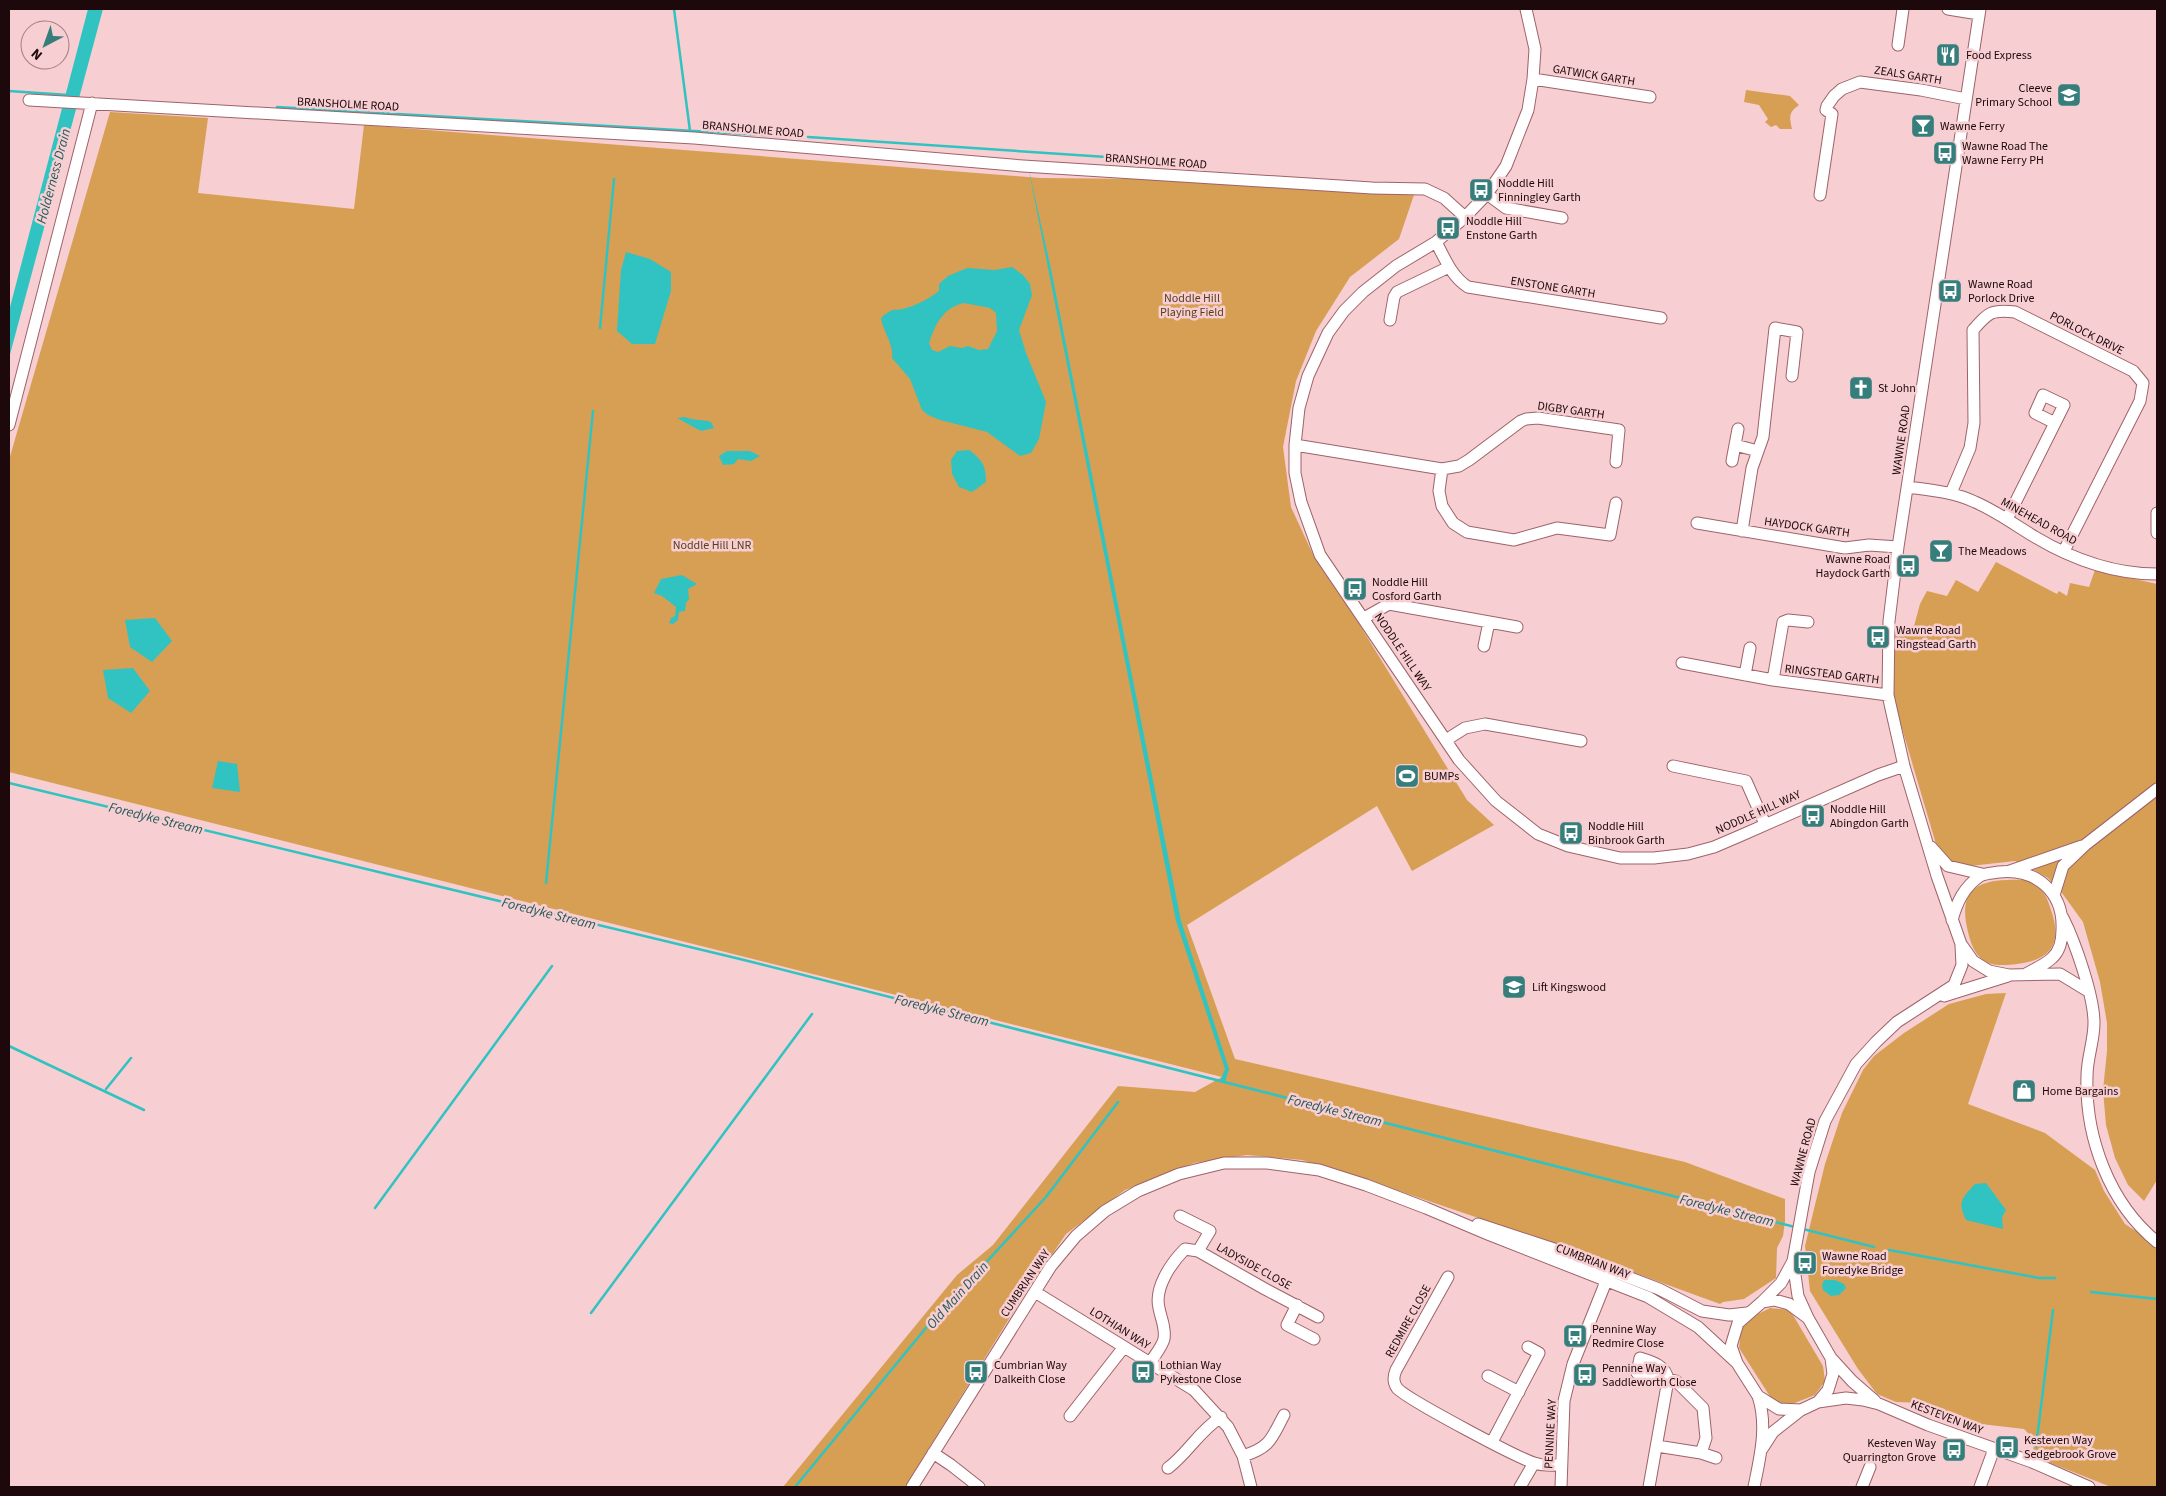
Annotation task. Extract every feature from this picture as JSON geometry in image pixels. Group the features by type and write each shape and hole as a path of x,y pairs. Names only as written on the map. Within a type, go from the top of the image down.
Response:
{"street":[{"name":"NODDLE HILL WAY","path":"1526,9 1535,49 1533,79 1528,110 1506,166 1487,194 1436,242 1396,266 1363,292 1344,311 1328,333 1308,376 1299,408 1295,445 1295,474 1301,502 1320,555 1459,760 1496,801 1538,834 1568,846 1620,858 1654,858 1688,854 1714,847 1878,774 1904,766"},
{"path":"1898,45 1903,9"},
{"path":"1948,9 1980,11"},
{"name":"WAWNE ROAD","path":"1952,920 1904,766 1888,695 1889,621 1898,547 1980,11"},
{"name":"GATWICK GARTH","path":"1533,79 1650,98"},
{"name":"ZEALS GARTH","path":"1820,195 1832,114 1826,110 1827,106 1842,89 1860,82 1921,90 1966,99"},
{"name":"BRANSHOLME ROAD","path":"29,100 694,138 1023,166 1372,188 1425,189 1444,198 1465,216"},
{"path":"9,425 88,103"},
{"path":"1487,194 1506,208 1562,218"},
{"name":"ENSTONE GARTH","path":"1436,242 1449,267 1460,282 1468,287 1661,318"},
{"path":"1390,320 1394,297 1397,292 1449,267"},
{"name":"PORLOCK DRIVE","path":"1951,493 1970,448 1974,424 1973,330 1985,317 1998,310 2015,312 2133,371 2143,383 2140,401 2064,551"},
{"path":"1742,531 1752,468 1763,437 1775,328 1797,332 1792,376"},
{"name":"DIGBY GARTH","path":"1295,445 1442,469 1459,466 1521,421 1532,418 1619,430 1616,462"},
{"path":"2007,519 2055,423"},
{"path":"1732,461 1738,429"},
{"path":"1735,445 1758,451"},
{"path":"1442,469 1439,491 1442,506 1453,523 1467,532 1514,540 1557,528 1610,535 1616,503"},
{"name":"MINEHEAD ROAD","path":"1908,487 1951,493 1976,502 2036,538 2091,564 2134,574 2157,574"},
{"path":"2157,513 2157,533"},
{"name":"HAYDOCK GARTH","path":"1697,523 1845,548 1869,545 1898,547"},
{"path":"1364,618 1390,604 1518,627"},
{"name":"RINGSTEAD GARTH","path":"1773,680 1783,622 1788,620 1808,622"},
{"path":"1484,646 1489,622"},
{"path":"1745,676 1750,648"},
{"name":"RINGSTEAD GARTH","path":"1682,663 1745,676 1888,695"},
{"path":"1446,740 1465,728 1484,724 1581,741"},
{"path":"1673,766 1746,781 1765,824"},
{"path":"2054,895 2063,866 2085,845 2157,789"},
{"name":"WAWNE ROAD","path":"1929,844 1948,866 1982,874"},
{"path":"2085,845 2010,871 1982,874 1965,889 1957,904 1952,920 1961,944 1973,961 1989,971 2009,975 2060,974 2088,991"},
{"path":"2010,871 2037,877 2054,895 2074,940 2088,991 2094,1023 2087,1067 2087,1094 2096,1147 2115,1191 2135,1221 2157,1242"},
{"path":"2026,974 2053,958 2062,943 2063,918"},
{"name":"WAWNE ROAD","path":"1762,1302 1781,1283 1793,1261 1809,1172 1829,1111 1856,1064 1897,1022 1954,985 1962,965 1961,944"},
{"name":"WAWNE ROAD","path":"1930,1001 2009,975"},
{"name":"CUMBRIAN WAY","path":"912,1487 1051,1266 1076,1236 1105,1211 1138,1191 1179,1174 1224,1164 1267,1163 1319,1170 1366,1185 1426,1208 1503,1231 1608,1275 1648,1297 1698,1327 1737,1363"},
{"name":"LADYSIDE CLOSE","path":"1180,1216 1210,1232 1198,1251"},
{"name":"LADYSIDE CLOSE","path":"1150,1363 1164,1340 1165,1327 1158,1307 1158,1295 1164,1278 1185,1249 1198,1251 1318,1317"},
{"name":"WAWNE ROAD","path":"1793,1261 1798,1296 1808,1318"},
{"name":"CUMBRIAN WAY","path":"1608,1275 1659,1289 1702,1311 1729,1315 1747,1313"},
{"name":"PENNINE WAY","path":"1561,1487 1564,1401 1573,1364 1608,1275"},
{"name":"REDMIRE CLOSE","path":"1448,1276 1396,1370 1394,1382 1399,1391 1517,1457 1534,1463 1561,1465"},
{"name":"LOTHIAN WAY","path":"1035,1292 1194,1390 1221,1417 1228,1427 1243,1456 1251,1487"},
{"path":"1754,1487 1762,1449 1764,1412 1758,1396 1737,1363 1731,1346 1738,1323 1747,1313 1762,1302 1774,1300 1790,1304 1808,1318 1831,1358 1833,1374 1828,1390 1818,1402 1801,1410 1773,1432 1762,1449"},
{"name":"LADYSIDE CLOSE","path":"1297,1305 1287,1325 1314,1339"},
{"path":"1070,1416 1124,1347"},
{"path":"1492,1442 1539,1354 1528,1347"},
{"name":"KESTEVEN WAY","path":"1831,1358 1852,1381 1878,1404"},
{"path":"1488,1376 1519,1392"},
{"path":"1649,1487 1668,1380 1676,1381 1703,1408 1706,1438 1701,1453"},
{"path":"1758,1396 1780,1409 1801,1410"},
{"name":"KESTEVEN WAY","path":"1818,1402 1846,1398 1878,1404 1928,1426 2032,1462 2089,1487"},
{"path":"1243,1456 1260,1450 1269,1444 1284,1415"},
{"path":"1168,1468 1180,1458 1206,1427 1221,1417"},
{"path":"1657,1446 1701,1453 1716,1458"},
{"path":"1980,1487 1994,1449"},
{"path":"932,1453 951,1464 979,1487"},
{"path":"1520,1487 1534,1463"},
{"path":"1862,1487 1870,1467"}],"green space":[{"path":"1746,90 1790,96 1799,105 1793,110 1791,115 1792,129 1780,129 1776,125 1771,127 1765,122 1768,119 1759,105 1744,102"},
{"name":"Noddle Hill LNR","path":"110,112 208,118 198,193 354,209 364,125 1040,178 1362,181 1399,187 1417,186 1399,239 1350,277 1316,331 1296,381 1283,447 1291,507 1315,559 1356,619 1467,800 1494,825 1412,871 1377,806 1187,925 1235,1059 1685,1162 1785,1199 1785,1221 1783,1236 1777,1248 1776,1278 1744,1299 1720,1304 1572,1250 1364,1179 1302,1160 1247,1155 1194,1163 1125,1190 1066,1234 1020,1301 905,1487 783,1487 957,1275 993,1245 1118,1086 1195,1092 1222,1077 9,772 9,460"},
{"path":"1996,562 2057,594 2059,591 2067,596 2070,583 2089,587 2095,570 2157,584 2157,1180 2144,1201 2128,1185 2115,1158 2106,1125 2103,1090 2107,1051 2107,1023 2100,982 2083,922 2062,893 2048,878 2029,867 2015,861 1961,867 1953,865 1938,851 1894,701 1892,676 1896,629 1904,631 1914,626 1920,604 1927,591 1947,596 1956,580 1978,592"},
{"path":"2028,880 2044,894 2050,907 2055,924 2054,942 2051,949 2038,959 2017,964 1998,965 1984,961 1971,942 1965,915 1966,902 1978,886 2000,881"},
{"path":"2006,993 1968,1104 2045,1133 2095,1170 2104,1191 2125,1224 2157,1245 2157,1487 2111,1487 2033,1456 2034,1439 2024,1429 1981,1424 1924,1403 1896,1402 1877,1394 1858,1369 1810,1291 1805,1246 1825,1164 1842,1113 1863,1070 1874,1056 1904,1033 1949,1004 1986,994"},
{"path":"1770,1308 1790,1310 1823,1366 1825,1381 1815,1395 1792,1404 1781,1404 1771,1398 1739,1348 1741,1328 1758,1314"}],"water":[{"name":"Holderness Drain","path":"88,9 103,9 9,358 9,311"},
{"path":"1028,166 1051,269 1181,921 1229,1069 1225,1082 1220,1081 1225,1069 1176,921"},
{"path":"626,252 650,259 671,272 671,291 655,344 632,344 617,331 621,270"},
{"path":"1012,267 1023,275 1030,284 1032,295 1019,330 1026,353 1046,402 1039,439 1031,453 1020,456 987,432 940,420 922,410 910,379 892,358 890,343 881,318 891,311 910,307 932,296 939,291 939,284 948,276 967,268 995,270","holes":["964,303 990,308 996,313 997,331 988,349 979,350 968,346 962,348 950,346 938,352 932,350 929,343 934,329 941,317 951,309"]},
{"path":"685,417 711,422 714,428 701,431 677,418"},
{"path":"969,450 982,463 986,476 986,482 972,492 959,487 952,474 951,460 957,451"},
{"path":"727,451 750,451 760,456 751,461 738,459 734,464 723,465 719,456"},
{"path":"682,575 697,584 688,589 689,599 686,603 685,611 679,612 678,620 673,624 669,623 671,618 675,616 676,607 662,596 654,593 661,579"},
{"path":"155,618 172,641 152,662 130,647 125,620"},
{"path":"133,668 150,691 131,713 108,698 103,670"},
{"path":"218,761 237,764 240,792 212,788"},
{"path":"1986,1183 2006,1210 2002,1217 2003,1229 1966,1220 1963,1214 1961,1204 1964,1197 1975,1184"},
{"path":"1824,1280 1835,1280 1844,1284 1846,1288 1839,1295 1831,1296 1823,1290"}],"waterway":[{"path":"674,9 690,131"},
{"path":"9,91 68,95"},
{"path":"277,107 798,137"},
{"path":"808,137 1197,163"},
{"path":"600,328 614,179"},
{"path":"546,883 593,411"},
{"name":"Foredyke Stream","path":"9,783 744,960 1795,1227"},
{"path":"375,1208 552,966"},
{"path":"591,1313 812,1014"},
{"path":"9,1046 144,1110"},
{"path":"106,1089 131,1058"},
{"name":"Old Main Drain","path":"795,1487 925,1329 1046,1197 1118,1102"},
{"name":"Foredyke Stream","path":"1803,1229 1874,1247"},
{"name":"Foredyke Stream","path":"1889,1250 2039,1278 2055,1278"},
{"path":"2091,1292 2157,1299"},
{"path":"2036,1447 2053,1310"}],"place":[{"name":"Food Express","path":"1948,55"},
{"name":"Cleeve Primary School","path":"2069,95"},
{"name":"Wawne Ferry","path":"1923,126"},
{"name":"Wawne Road The Wawne Ferry PH","path":"1945,153"},
{"name":"Noddle Hill Finningley Garth","path":"1481,190"},
{"name":"Noddle Hill Enstone Garth","path":"1448,228"},
{"name":"Wawne Road Porlock Drive","path":"1950,291"},
{"name":"St John","path":"1861,388"},
{"name":"The Meadows","path":"1941,551"},
{"name":"Wawne Road Haydock Garth","path":"1908,566"},
{"name":"Noddle Hill Cosford Garth","path":"1355,589"},
{"name":"Wawne Road Ringstead Garth","path":"1878,637"},
{"name":"BUMPs","path":"1407,776"},
{"name":"Noddle Hill Abingdon Garth","path":"1813,816"},
{"name":"Noddle Hill Binbrook Garth","path":"1571,833"},
{"name":"Lift Kingswood","path":"1514,987"},
{"name":"Home Bargains","path":"2024,1091"},
{"name":"Wawne Road Foredyke Bridge","path":"1805,1263"},
{"name":"Pennine Way Redmire Close","path":"1575,1336"},
{"name":"Cumbrian Way Dalkeith Close","path":"976,1372"},
{"name":"Lothian Way Pykestone Close","path":"1143,1372"},
{"name":"Pennine Way Saddleworth Close","path":"1585,1375"},
{"name":"Kesteven Way Sedgebrook Grove","path":"2007,1447"},
{"name":"Kesteven Way Quarrington Grove","path":"1954,1450"}],"park label":[{"name":"Noddle Hill Playing Field","path":"1192,305"}]}
